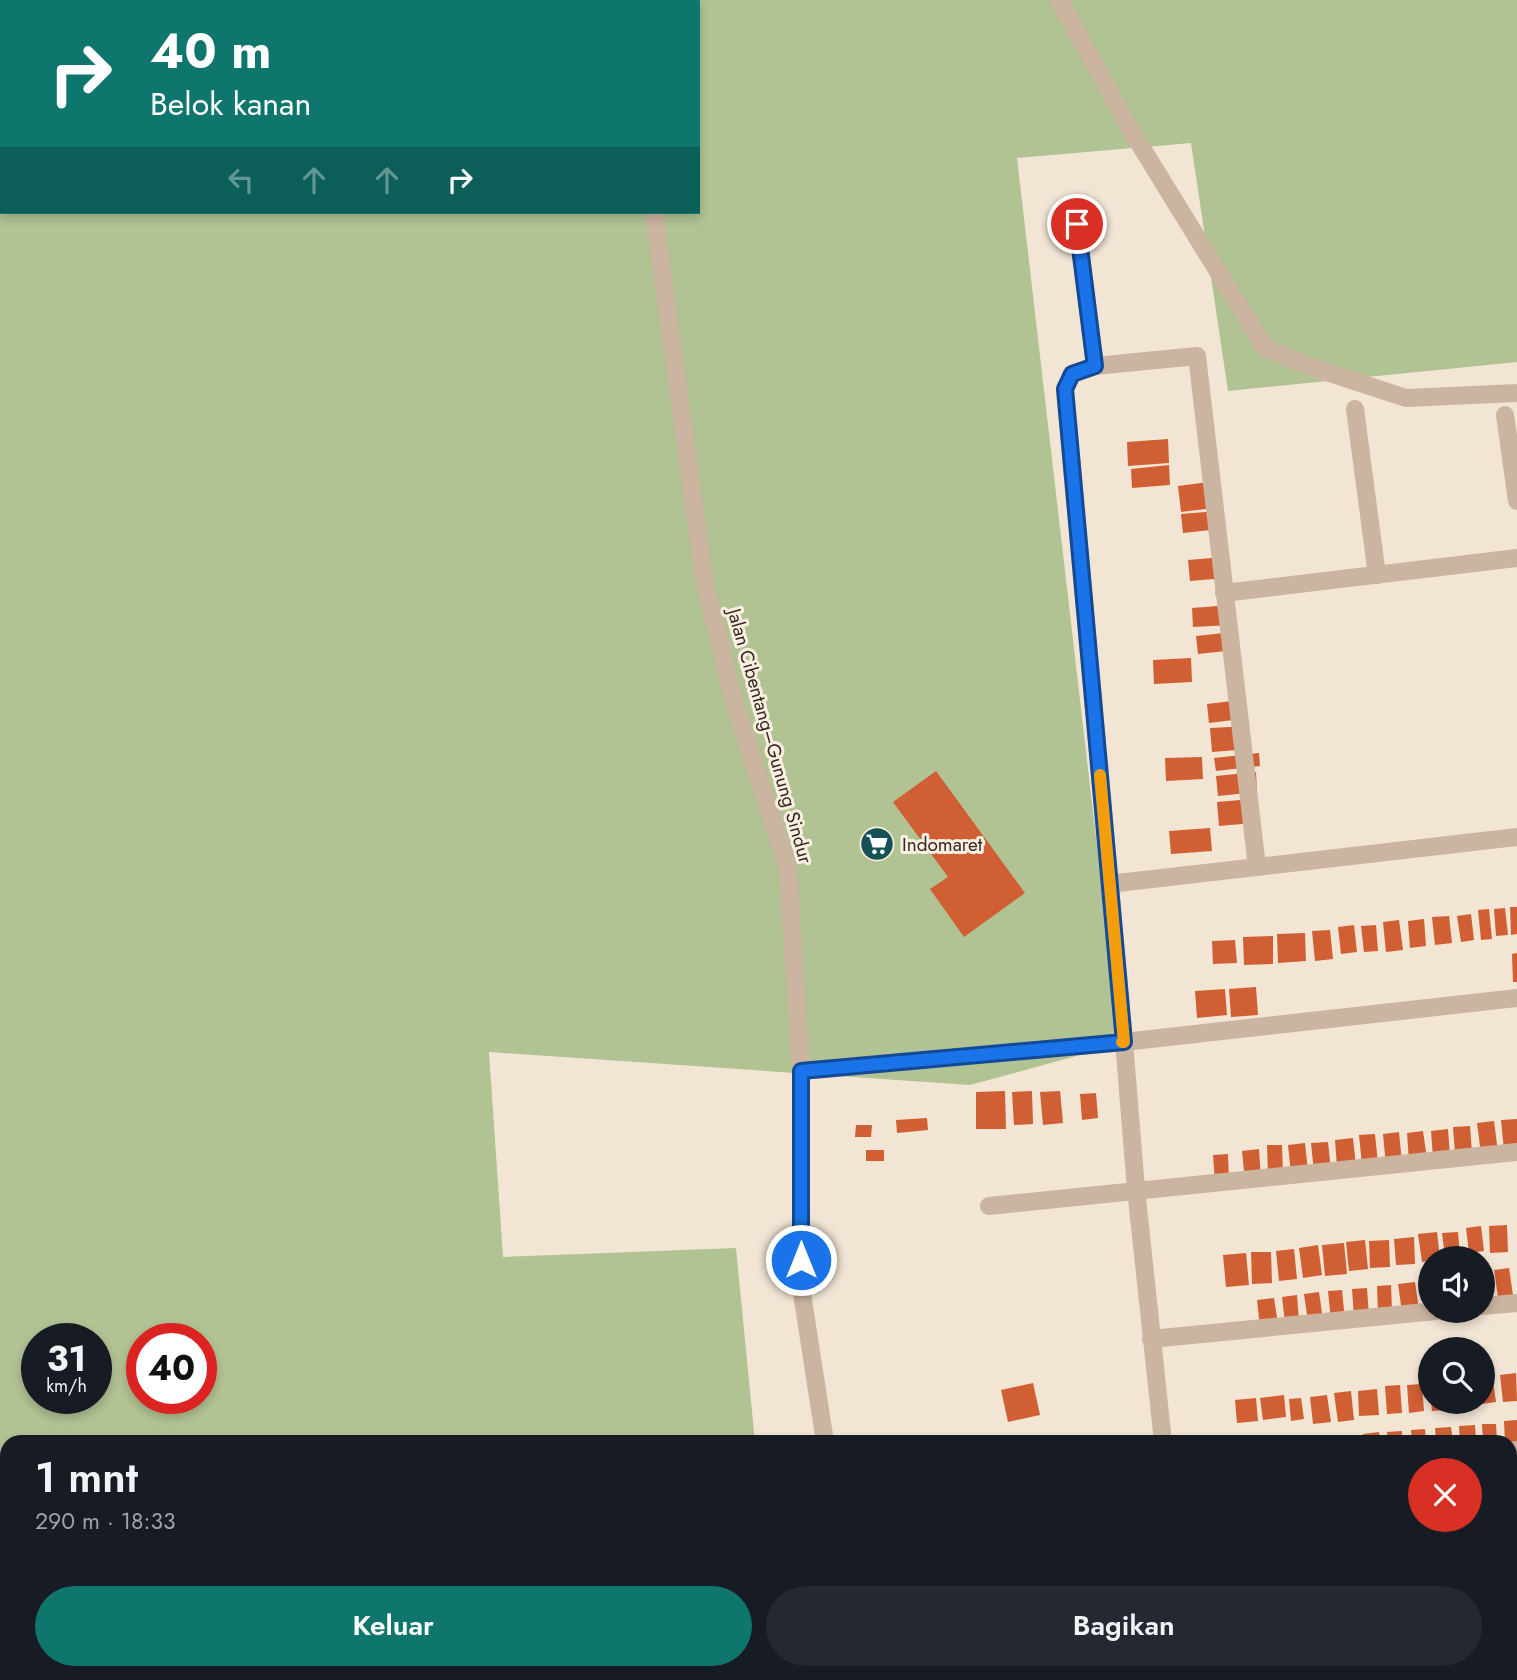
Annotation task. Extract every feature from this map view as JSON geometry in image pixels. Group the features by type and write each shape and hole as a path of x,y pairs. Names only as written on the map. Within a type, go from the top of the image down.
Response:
{"street":[{"path":"1059,0 1129,127 1265,348 1308,366 1406,398 1517,393"},
{"name":"Jalan Cibentang–Gunung Sindur","path":"654,214 704,579 734,702 788,869 801,1071 802,1287 824,1435"},
{"path":"1077,224 1095,366"},
{"path":"1162,1435 1136,1189 1065,389 1072,374 1095,366 1197,356 1256,867"},
{"path":"1355,409 1377,575"},
{"path":"1505,415 1517,501"},
{"path":"1224,593 1517,558"},
{"path":"1109,884 1517,837"},
{"path":"801,1071 1124,1042 1517,998"},
{"path":"989,1206 1517,1152"},
{"path":"1495,1305 1517,1303"},
{"path":"1151,1339 1418,1313"}],"green space":[{"path":"700,0 1517,0 1517,362 1228,391 1191,143 1017,158 1120,1044 970,1085 489,1052 503,1257 736,1248 754,1435 0,1435 0,214 700,214"}],"building":[{"path":"1168,439 1169,463 1128,466 1127,442"},
{"path":"1169,465 1170,485 1132,488 1131,469"},
{"path":"1217,481 1221,507 1181,512 1178,486"},
{"path":"1218,511 1220,529 1183,533 1181,514"},
{"path":"1224,557 1226,578 1190,581 1188,560"},
{"path":"1231,605 1232,625 1193,627 1192,608"},
{"path":"1233,632 1235,650 1198,654 1196,636"},
{"path":"1191,658 1192,682 1154,684 1153,660"},
{"path":"1241,700 1242,719 1209,723 1207,704"},
{"path":"1249,726 1250,749 1212,752 1210,728"},
{"path":"1259,753 1260,766 1216,771 1214,758"},
{"path":"1202,757 1203,779 1166,781 1165,758"},
{"path":"936,771 1025,893 964,937 930,889 948,877 893,802"},
{"path":"1256,772 1257,792 1218,796 1216,776"},
{"path":"1251,799 1253,823 1219,826 1217,802"},
{"path":"1210,828 1212,851 1171,854 1169,831"},
{"path":"1510,907 1517,907 1517,934 1511,935"},
{"path":"1505,908 1508,935 1496,936 1494,909"},
{"path":"1489,909 1492,939 1481,940 1478,910"},
{"path":"1471,914 1474,940 1461,942 1457,916"},
{"path":"1449,916 1452,943 1435,945 1432,917"},
{"path":"1424,919 1426,946 1410,948 1408,921"},
{"path":"1399,920 1403,950 1386,952 1383,922"},
{"path":"1354,925 1357,952 1341,954 1338,927"},
{"path":"1376,925 1378,951 1364,952 1361,926"},
{"path":"1330,930 1333,959 1315,961 1312,931"},
{"path":"1305,933 1306,961 1278,963 1277,934"},
{"path":"1273,936 1273,964 1244,965 1243,937"},
{"path":"1235,940 1237,963 1213,964 1212,941"},
{"path":"1517,953 1517,982 1513,982 1512,954"},
{"path":"1256,987 1258,1015 1231,1017 1229,989"},
{"path":"1225,989 1227,1015 1197,1018 1195,991"},
{"path":"1005,1091 1006,1129 976,1129 976,1092"},
{"path":"1032,1091 1033,1124 1014,1125 1012,1092"},
{"path":"1060,1091 1063,1123 1043,1125 1040,1092"},
{"path":"1096,1093 1098,1118 1082,1120 1080,1094"},
{"path":"927,1118 928,1130 897,1133 896,1120"},
{"path":"1517,1119 1517,1149 1504,1150 1501,1120"},
{"path":"1494,1121 1498,1152 1481,1154 1477,1123"},
{"path":"856,1125 872,1125 871,1137 855,1137"},
{"path":"1470,1126 1472,1153 1455,1154 1453,1127"},
{"path":"1448,1129 1450,1156 1433,1158 1431,1131"},
{"path":"1423,1131 1427,1159 1409,1161 1407,1133"},
{"path":"1399,1132 1402,1163 1386,1165 1383,1134"},
{"path":"1375,1134 1378,1163 1362,1165 1359,1135"},
{"path":"1353,1138 1356,1166 1337,1167 1335,1140"},
{"path":"1328,1142 1331,1170 1314,1172 1311,1143"},
{"path":"1305,1143 1308,1172 1291,1174 1288,1145"},
{"path":"1267,1145 1282,1145 1283,1174 1268,1175"},
{"path":"1259,1149 1261,1180 1245,1181 1242,1151"},
{"path":"866,1150 884,1150 884,1161 866,1161"},
{"path":"1228,1154 1229,1181 1215,1182 1213,1155"},
{"path":"1507,1225 1508,1252 1495,1253 1495,1246 1490,1246 1489,1226"},
{"path":"1481,1226 1483,1246 1468,1246 1466,1228"},
{"path":"1437,1232 1439,1246 1420,1246 1418,1234"},
{"path":"1458,1232 1459,1246 1444,1246 1442,1233"},
{"path":"1414,1237 1415,1264 1396,1265 1394,1239"},
{"path":"1365,1240 1368,1269 1349,1271 1346,1242"},
{"path":"1389,1240 1390,1267 1370,1268 1369,1241"},
{"path":"1344,1243 1347,1274 1325,1276 1322,1245"},
{"path":"1318,1245 1322,1275 1303,1278 1299,1248"},
{"path":"1294,1249 1297,1279 1279,1281 1276,1251"},
{"path":"1251,1252 1271,1252 1272,1283 1252,1284"},
{"path":"1246,1253 1249,1285 1226,1287 1223,1255"},
{"path":"1509,1268 1513,1295 1498,1297 1495,1270"},
{"path":"1415,1282 1418,1310 1402,1312 1398,1284"},
{"path":"1391,1285 1392,1310 1378,1311 1377,1286"},
{"path":"1367,1288 1369,1316 1354,1317 1352,1289"},
{"path":"1342,1290 1345,1320 1331,1321 1328,1291"},
{"path":"1319,1292 1323,1320 1308,1322 1304,1294"},
{"path":"1297,1295 1299,1321 1285,1323 1282,1297"},
{"path":"1274,1298 1278,1324 1260,1327 1257,1300"},
{"path":"1516,1373 1517,1401 1503,1402 1500,1375"},
{"path":"1033,1383 1040,1415 1008,1422 1001,1390"},
{"path":"1418,1384 1418,1412 1409,1413 1407,1385"},
{"path":"1400,1385 1402,1413 1387,1414 1385,1386"},
{"path":"1377,1389 1379,1415 1359,1416 1358,1391"},
{"path":"1351,1391 1354,1420 1338,1422 1334,1393"},
{"path":"1284,1395 1286,1417 1263,1420 1260,1398"},
{"path":"1327,1395 1331,1422 1313,1424 1310,1397"},
{"path":"1256,1398 1258,1421 1237,1423 1235,1400"},
{"path":"1301,1398 1304,1419 1291,1421 1289,1399"},
{"path":"1517,1420 1517,1435 1505,1435 1504,1421"},
{"path":"1482,1424 1496,1424 1497,1435 1483,1435"},
{"path":"1475,1425 1476,1435 1460,1435 1459,1426"},
{"path":"1451,1427 1452,1435 1436,1435 1435,1428"},
{"path":"1425,1429 1425,1435 1411,1435 1411,1430"},
{"path":"1402,1431 1402,1435 1387,1435 1387,1432"},
{"path":"1379,1432 1379,1435 1363,1435"}],"slow traffic":[{"path":"1100,775 1122,1042"}],"place":[{"name":"Indomaret","path":"877,844"}],"route":[{"path":"801,1260 801,1071 1124,1042 1065,389 1072,374 1095,366 1077,224"}]}
